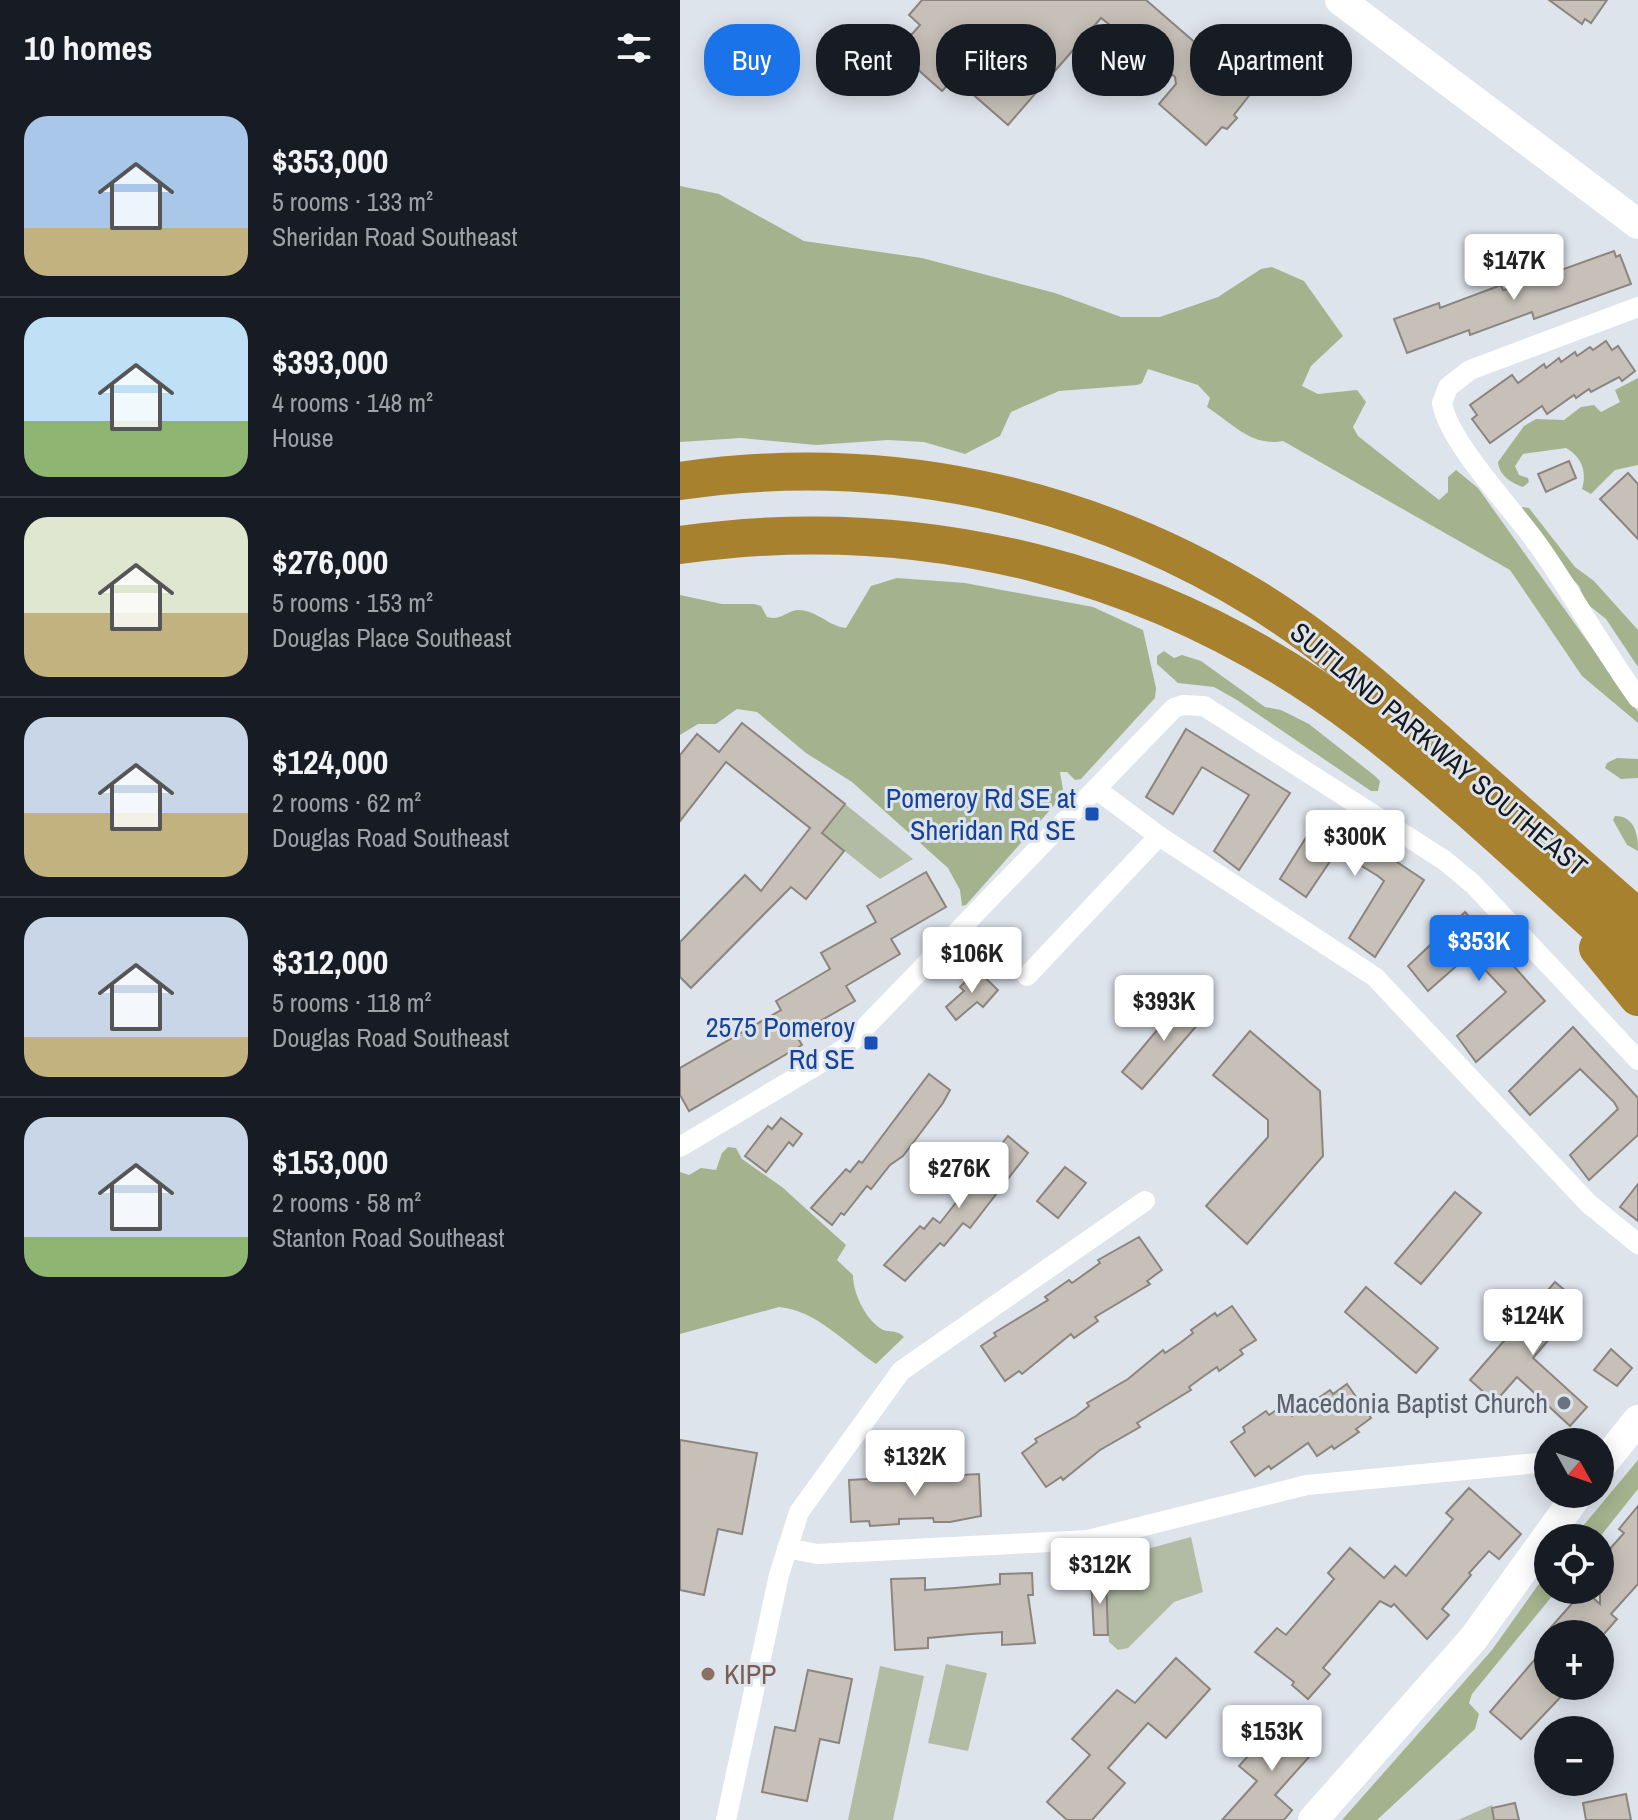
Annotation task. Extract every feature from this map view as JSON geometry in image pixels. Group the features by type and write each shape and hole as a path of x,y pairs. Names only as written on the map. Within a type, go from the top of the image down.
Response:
{"highway":[{"name":"SUITLAND PARKWAY SOUTHEAST","path":"680,481 756,472 825,470 930,479 994,491 1062,509 1148,542 1259,601 1336,656 1638,918"},
{"name":"SUITLAND PARKWAY SOUTHEAST","path":"680,545 784,534 891,537 990,550 1114,584 1203,622 1312,686 1389,743 1638,962"},
{"path":"1515,853 1638,997"}],"street":[{"path":"1340,0 1638,224"},
{"path":"1638,307 1461,376 1448,387 1442,403 1456,436 1539,546 1594,636 1638,698"},
{"path":"680,1147 844,1049 1174,708 1183,705 1204,706 1459,871 1638,1060"},
{"path":"1096,789 1159,836 1375,977 1588,1203 1638,1244"},
{"path":"1027,976 1159,836"},
{"path":"726,1820 787,1548 799,1512 901,1371 1145,1201"},
{"path":"1614,1448 1638,1420"},
{"path":"787,1548 826,1553 1088,1540 1307,1485 1534,1463"},
{"path":"1313,1820 1473,1639 1568,1508"}],"green space":[{"path":"680,186 719,194 804,241 922,258 1055,293 1121,317 1160,317 1218,297 1261,269 1272,267 1304,281 1343,336 1311,366 1302,386 1318,394 1357,390 1366,402 1353,427 1358,436 1439,500 1448,492 1448,477 1456,470 1478,488 1638,712 1638,723 1582,676 1510,570 1283,441 1261,440 1242,432 1207,407 1210,398 1198,385 1148,369 1142,383 1137,385 1059,391 1011,412 1000,436 965,454 924,442 888,440 816,445 741,438 680,442"},
{"path":"1638,378 1638,465 1615,470 1591,494 1582,489 1584,477 1579,460 1566,448 1523,454 1515,466 1519,475 1528,478 1529,482 1523,487 1503,475 1498,462 1524,426 1536,419 1564,420 1581,407 1594,405 1601,412 1620,402 1615,390"},
{"path":"1522,507 1529,508 1575,567 1594,581 1638,630 1638,667 1606,619 1586,603 1579,586 1549,554 1524,517"},
{"path":"897,578 965,583 1093,607 1143,630 1156,688 1155,698 1081,779 1075,780 1067,772 1060,772 1063,790 1058,801 962,906 960,890 948,868 852,782 806,753 757,712 737,709 716,724 698,724 680,735 680,595 722,604 754,604 761,606 767,617 772,618 798,610 805,611 846,628 871,586"},
{"path":"1164,651 1174,658 1182,655 1201,661 1265,707 1281,710 1309,724 1375,776 1380,781 1378,791 1371,791 1214,687 1178,683 1157,664 1157,656"},
{"path":"1617,758 1638,759 1638,778 1621,779 1605,768 1607,763"},
{"path":"845,804 913,859 880,879 822,833"},
{"path":"1615,816 1631,823 1636,833 1638,851 1627,845 1613,820"},
{"path":"728,1147 736,1148 742,1159 782,1187 846,1245 837,1260 853,1275 855,1289 865,1312 880,1328 904,1337 876,1364 818,1321 793,1309 779,1307 680,1334 680,1172 689,1175 701,1168 716,1170 722,1153"},
{"path":"1638,1460 1638,1489 1610,1524 1585,1524 1598,1508 1614,1508 1614,1489"},
{"path":"1191,1537 1203,1592 1174,1602 1128,1648 1118,1650 1109,1642 1103,1561"},
{"path":"1534,1591 1534,1604 1546,1604 1472,1694 1469,1703 1479,1714 1475,1729 1377,1820 1342,1820 1492,1650"},
{"path":"946,1664 987,1673 968,1751 928,1743"},
{"path":"880,1666 924,1676 893,1820 848,1820"},
{"path":"1492,1805 1494,1820 1458,1820"}],"building":[{"path":"922,0 1146,0 1174,24 1109,24 1101,18 1096,24 1072,24 1072,51 1056,70 1056,24 936,24 936,86 920,71 920,24 909,15"},
{"path":"1549,0 1607,0 1591,23 1585,19 1582,24"},
{"path":"1174,24 1190,38 1190,96 1249,96 1234,115 1237,118 1227,129 1222,127 1206,145 1159,104 1166,96 1174,96"},
{"path":"975,96 1033,96 1008,125"},
{"path":"1614,251 1616,257 1620,255 1631,284 1534,319 1532,312 1470,335 1469,330 1407,353 1394,319 1439,303 1440,308 1501,285 1503,290 1508,289"},
{"path":"1606,341 1612,350 1618,346 1635,371 1622,381 1619,377 1576,398 1574,395 1547,414 1542,406 1490,443 1472,419 1477,415 1470,405 1512,375 1518,383 1544,364 1546,368 1559,358 1561,362 1575,352 1577,356"},
{"path":"1569,461 1576,478 1546,492 1538,474"},
{"path":"1628,473 1638,484 1638,539 1600,499"},
{"path":"742,723 845,804 822,833 844,851 806,899 791,887 691,988 680,977 680,942 745,875 761,891 810,828 726,762 680,821 680,755 697,734 719,752"},
{"path":"1186,729 1290,793 1239,870 1214,851 1249,795 1202,767 1173,814 1146,797"},
{"path":"1322,812 1424,880 1375,957 1349,938 1384,881 1378,876 1337,851 1306,897 1280,879"},
{"path":"926,872 946,907 891,939 900,954 846,986 855,1001 796,1035 802,1045 689,1111 680,1095 680,1068 781,1010 776,1001 830,969 821,953 876,922 867,906"},
{"path":"1465,912 1545,1001 1476,1062 1457,1036 1506,992 1470,954 1428,991 1408,966"},
{"path":"977,970 998,990 983,1007 977,1002 956,1020 946,1007 964,991 960,987"},
{"path":"1184,998 1205,1016 1142,1089 1122,1072"},
{"path":"1573,1027 1638,1098 1638,1135 1589,1180 1570,1155 1618,1109 1614,1102 1580,1069 1530,1115 1509,1091"},
{"path":"1250,1031 1320,1091 1323,1156 1247,1244 1206,1206 1268,1137 1268,1120 1213,1075"},
{"path":"929,1074 950,1090 943,1103 903,1156 890,1165 871,1189 867,1186 832,1225 811,1208 846,1169 850,1172 859,1161 862,1163"},
{"path":"781,1118 802,1134 793,1146 789,1142 766,1172 745,1156 768,1126 772,1129"},
{"path":"1008,1136 1028,1153 970,1228 963,1223 944,1246 940,1243 905,1281 884,1265 920,1226 924,1229 933,1218 940,1223"},
{"path":"1065,1167 1086,1183 1058,1218 1037,1201"},
{"path":"1638,1184 1638,1221 1620,1207"},
{"path":"1455,1192 1481,1213 1421,1284 1395,1263"},
{"path":"1139,1237 1162,1270 1147,1281 1150,1284 1095,1317 1098,1321 1074,1338 1071,1334 1022,1374 1019,1371 1005,1381 981,1346 996,1336 994,1333 1048,1300 1045,1297 1069,1280 1072,1283 1100,1263 1098,1260"},
{"path":"1555,1282 1580,1303 1533,1358 1587,1407 1570,1426 1517,1377 1495,1402 1470,1380"},
{"path":"1366,1287 1438,1348 1416,1373 1345,1312"},
{"path":"1232,1306 1256,1340 1240,1350 1243,1354 1219,1371 1217,1367 1189,1387 1191,1390 1137,1423 1140,1427 1100,1450 1063,1480 1061,1477 1046,1487 1022,1453 1037,1442 1035,1439 1076,1416 1089,1406 1087,1403 1128,1379 1163,1350 1165,1353 1180,1343 1193,1333 1191,1330 1215,1313 1217,1316"},
{"path":"1611,1349 1632,1368 1617,1386 1594,1370"},
{"path":"1347,1384 1371,1418 1356,1429 1359,1432 1317,1456 1308,1443 1271,1469 1269,1466 1255,1476 1231,1442 1245,1432 1243,1427 1266,1411 1269,1415 1284,1405 1292,1416 1330,1390 1333,1394"},
{"path":"680,1440 757,1453 742,1534 718,1529 704,1595 680,1590"},
{"path":"960,1471 961,1475 979,1474 981,1516 950,1522 934,1522 933,1518 899,1519 899,1524 870,1526 869,1521 851,1522 849,1480 868,1479 867,1475 915,1477"},
{"path":"1469,1488 1521,1534 1499,1559 1489,1551 1469,1573 1471,1575 1442,1609 1449,1615 1427,1639 1394,1604 1391,1607 1380,1601 1323,1668 1330,1674 1308,1699 1292,1685 1294,1682 1255,1652 1277,1628 1286,1635 1334,1579 1328,1573 1350,1548 1384,1578 1395,1566 1406,1576 1453,1519 1446,1513"},
{"path":"1638,1506 1638,1584 1611,1614 1617,1619 1614,1622 1614,1620 1557,1620 1572,1604 1614,1604 1614,1544 1624,1533 1619,1529"},
{"path":"1032,1573 1033,1595 1028,1595 1035,1643 1002,1645 1002,1632 928,1638 928,1648 895,1650 891,1579 925,1578 925,1590 1000,1584 1000,1574"},
{"path":"1106,1578 1108,1635 1094,1635 1091,1579"},
{"path":"1176,1658 1210,1689 1166,1738 1148,1723 1108,1768 1125,1783 1092,1820 1067,1820 1047,1802 1090,1755 1072,1739 1117,1690 1135,1703"},
{"path":"1534,1660 1534,1700 1558,1700 1543,1716 1534,1716 1534,1725 1521,1739 1490,1712"},
{"path":"808,1670 852,1679 839,1743 820,1739 807,1801 762,1792 775,1727 795,1731"},
{"path":"1283,1717 1317,1748 1275,1795 1292,1810 1284,1820 1222,1820 1257,1781 1239,1766"},
{"path":"1626,1794 1631,1820 1586,1820 1583,1803"},
{"path":"1515,1803 1519,1820 1494,1820 1492,1808"}],"place":[{"name":"Pomeroy Rd SE at Sheridan Rd SE","path":"1092,814"},
{"name":"2575 Pomeroy Rd SE","path":"871,1043"},
{"name":"Macedonia Baptist Church","path":"1564,1403"},
{"name":"KIPP","path":"708,1674"}]}
